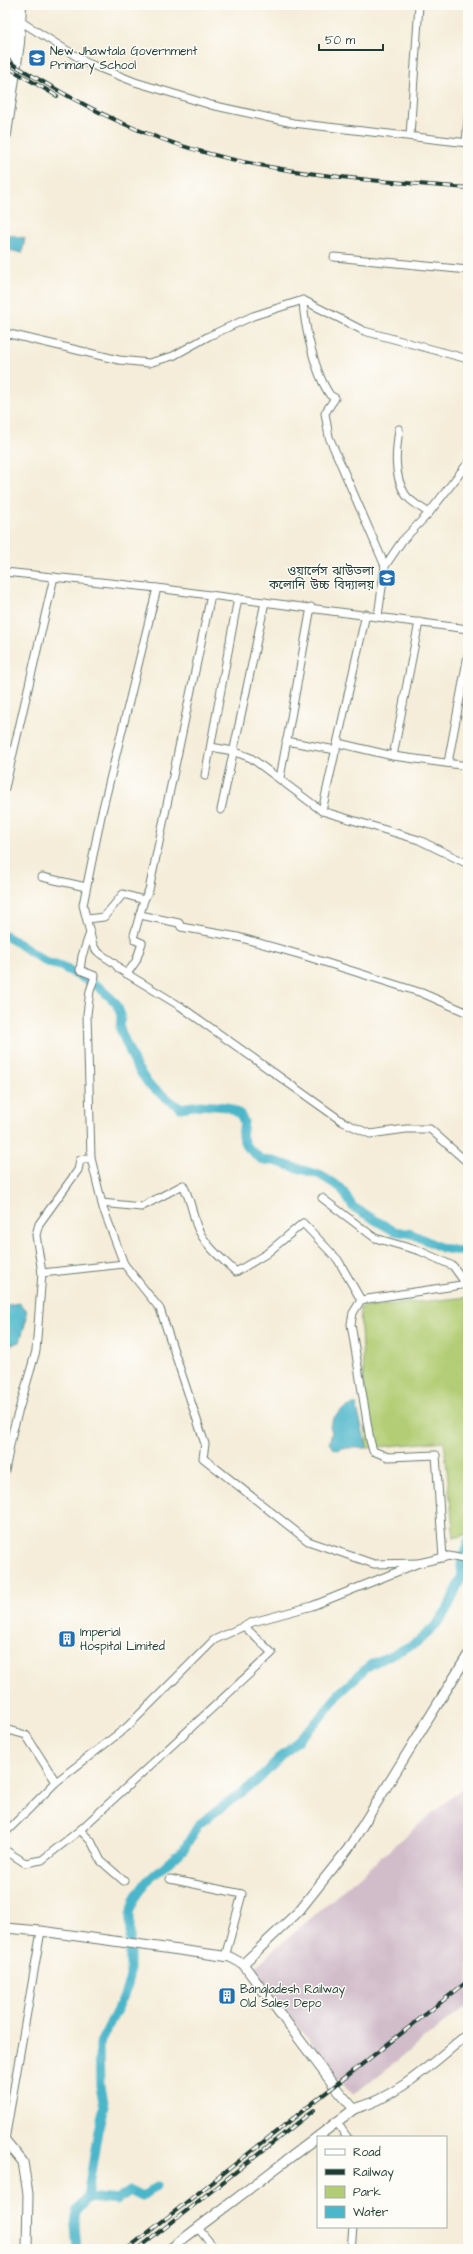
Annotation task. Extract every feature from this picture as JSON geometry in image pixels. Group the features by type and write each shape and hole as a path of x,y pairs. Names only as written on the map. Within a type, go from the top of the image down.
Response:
{"highway":[{"path":"5,69 11,5"},
{"path":"5,134 20,20 20,5"}],"street":[{"path":"410,136 419,5"},
{"path":"20,20 87,63 135,82 211,105 292,123 467,143 468,118"},
{"path":"334,256 468,270"},
{"path":"5,333 119,360 149,363 173,356 209,336 253,316 303,300 364,331 468,359"},
{"path":"303,300 304,320 321,377 330,395 335,398 325,413 329,437 384,566"},
{"path":"399,429 396,452 397,473 405,495 429,513"},
{"path":"378,616 384,566 402,541 429,513 468,463"},
{"path":"5,572 157,588 366,614 468,629"},
{"path":"5,788 54,577"},
{"path":"157,588 101,816 83,905 94,947 102,956 116,964 118,969 180,1006 343,1122 370,1134 406,1129 430,1129 468,1163"},
{"path":"127,974 136,960 142,943 134,937 144,900 152,879 151,877 211,595"},
{"path":"205,776 238,598"},
{"path":"222,810 265,602"},
{"path":"280,778 311,607"},
{"path":"322,811 366,614"},
{"path":"393,756 419,622"},
{"path":"448,764 468,655"},
{"path":"286,741 468,766"},
{"path":"211,747 233,751 251,758 280,778 322,811 419,840 468,864"},
{"path":"42,877 86,888"},
{"path":"87,919 104,917 123,894 144,900"},
{"path":"140,915 179,923 181,927 185,929 196,929 238,937 305,956 422,992 468,1012"},
{"path":"90,933 82,956 80,970 95,976 90,991 88,1014 91,1158 102,1203 124,1264 160,1309 205,1444 202,1458 308,1541 374,1564 419,1563"},
{"path":"5,1471 13,1430 36,1351 42,1273 36,1235 38,1224 78,1170 80,1160 91,1158"},
{"path":"102,1203 141,1206 183,1185 191,1199 196,1225 206,1242 236,1272 266,1254 303,1223 338,1260 361,1300"},
{"path":"322,1198 376,1238 420,1251 453,1266 467,1284 361,1300 353,1313 351,1324 373,1451 388,1457 436,1455 446,1557"},
{"path":"42,1273 124,1264"},
{"path":"5,1833 56,1782 127,1727 214,1640 244,1626 312,1606 419,1563 446,1557 468,1560"},
{"path":"5,1850 25,1863 42,1860 80,1830 272,1653 244,1626"},
{"path":"243,1964 298,1912 348,1849 468,1655"},
{"path":"5,1729 26,1735 56,1782"},
{"path":"80,1830 91,1841 101,1861 124,1881"},
{"path":"170,1879 242,1894 224,1957"},
{"path":"5,1928 41,1931 224,1957 243,1964 335,2087 354,2109"},
{"path":"27,2249 28,2194 22,2162 5,2140 41,1931"},
{"path":"170,2249 336,2121 354,2109 372,2104 391,2093 468,2034"},
{"path":"336,2121 345,2136"},
{"path":"198,2228 215,2249"},
{"path":"350,2249 353,2228"}],"shaded area":[{"path":"468,1784 468,2004 354,2095 336,2080 332,2068 251,1970 431,1814"}],"green space":[{"path":"468,1297 468,1534 454,1538 444,1441 367,1448 360,1308"}],"water":[{"path":"5,234 25,238 22,253 5,249"},
{"path":"19,1303 26,1309 27,1317 20,1342 5,1347 5,1309 8,1305"},
{"path":"356,1404 367,1448 342,1448 338,1450 333,1448 329,1443 332,1432 330,1426 332,1421 337,1414 347,1407"}],"waterway":[{"path":"5,935 48,963 61,966 99,987 116,1003 121,1015 120,1029 136,1066 149,1085 180,1108 200,1105 227,1107 240,1114 244,1122 242,1136 246,1146 262,1160 274,1161 320,1175 341,1188 353,1207 394,1231 412,1234 442,1248 464,1252 468,1257"},
{"path":"77,2249 75,2225 77,2212 87,2197 98,2131 104,2107 100,2086 99,2045 124,1996 130,1977 130,1915 134,1899 146,1882 184,1849 199,1824 256,1782 320,1718 340,1692 370,1665 416,1643 437,1624 448,1608 462,1575 461,1564 468,1541"},
{"path":"87,2197 117,2200 130,2191 142,2197 157,2186"}],"railway":[{"path":"5,57 14,65 42,81 114,119 170,142 211,154 253,164 339,177 468,188"},
{"path":"9,68 57,96"},
{"path":"127,2249 468,1981"},
{"path":"138,2249 314,2110"}],"place":[{"name":"New Jhawtala Government Primary School","path":"37,58"},
{"name":"ওয়ার্লেস ঝাউতলা কলোনি উচ্চ বিদ্যালয়","path":"387,578"},
{"name":"Imperial Hospital Limited","path":"67,1639"},
{"name":"Bangladesh Railway Old Sales Depo","path":"227,1996"}]}
